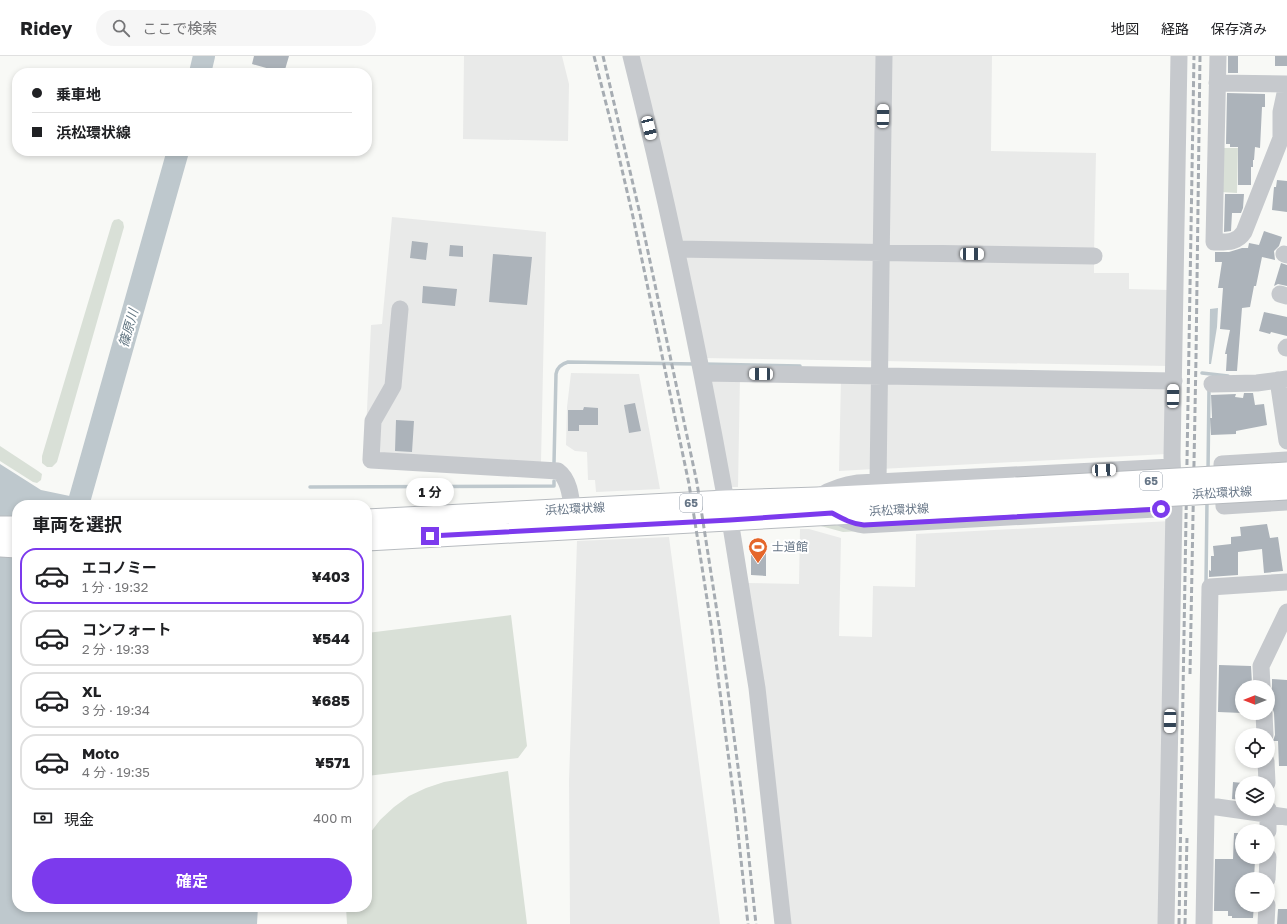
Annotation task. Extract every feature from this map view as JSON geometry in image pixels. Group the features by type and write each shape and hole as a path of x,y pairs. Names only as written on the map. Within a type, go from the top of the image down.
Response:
{"main road":[{"name":"浜松環状線","path":"372,520 728,510 832,513 1287,473"},
{"name":"浜松環状線","path":"728,510 817,498 1016,496 1287,489"},
{"name":"浜松環状線","path":"372,539 583,515"},
{"path":"0,527 12,527"},
{"path":"0,546 12,547"}],"street":[{"path":"631,56 653,143 677,249 728,510 757,688 783,924"},
{"path":"878,482 884,56"},
{"path":"1166,924 1174,508 1172,466 1179,56"},
{"path":"1217,83 1287,84 1281,112 1281,138 1244,232 1241,237 1235,241 1214,242 1217,83 1218,56"},
{"path":"677,249 1094,256"},
{"path":"400,310 394,386 373,421 371,460 558,471 562,474 571,495 583,515"},
{"path":"701,367 879,370 1174,381"},
{"path":"1212,384 1257,382 1282,379 1287,441"},
{"path":"1287,460 1222,464 1224,506 1287,502"},
{"path":"817,498 832,489 844,485 1172,466"},
{"path":"832,513 846,521 864,525 1174,508"},
{"path":"1204,924 1210,587 1287,582"},
{"path":"1262,680 1262,666 1287,612"},
{"path":"1206,806 1235,808"},
{"path":"1275,814 1287,817"},
{"path":"1266,924 1267,912"}],"shaded area":[{"path":"464,56 562,56 569,84 568,141 463,139"},
{"path":"635,56 882,56 878,247 680,246"},
{"path":"887,56 992,56 991,151 1096,153 1094,254 886,250"},
{"path":"1222,148 1238,148 1237,193 1221,192"},
{"path":"392,217 546,232 541,462 365,452 371,325 382,324"},
{"path":"119,219 123,222 124,227 57,462 52,467 47,467 42,463 42,456 112,223 114,220"},
{"path":"681,252 875,255 876,361 703,358"},
{"path":"884,258 1094,259 1094,273 1129,273 1129,289 1170,290 1168,366 882,361"},
{"path":"1218,308 1217,327 1211,364 1209,364 1210,309"},
{"path":"571,373 639,374 660,489 596,492 595,480 588,480 587,452 575,451 566,445 567,407"},
{"path":"706,376 740,376 738,487 728,487"},
{"path":"841,378 876,379 874,469 839,471"},
{"path":"881,379 1168,384 1167,454 880,469"},
{"path":"0,446 42,474 41,480 37,483 33,482 0,461"},
{"path":"0,464 41,490 89,500 12,500 12,912 258,912 257,924 0,924"},
{"path":"836,521 861,531 843,532 817,525"},
{"path":"1171,521 1164,924 787,924 744,583 799,584 800,529 809,529 841,538 839,636 872,637 873,586 915,587 916,534"},
{"path":"669,537 720,924 570,924 569,780 577,541"},
{"path":"511,615 527,746 518,758 372,775 372,632"},
{"path":"508,771 527,924 347,924 346,912 372,912 372,830 380,820 409,796 444,782"}],"building":[{"path":"254,56 289,56 285,68 266,68 252,64"},
{"path":"1228,56 1238,56 1238,73 1228,73"},
{"path":"1275,56 1287,56 1287,66 1275,66"},
{"path":"1227,93 1265,94 1265,107 1262,107 1260,148 1255,147 1253,167 1251,167 1251,185 1238,185 1238,147 1230,147 1230,144 1226,144"},
{"path":"1277,180 1287,181 1287,212 1272,210 1274,187 1276,187"},
{"path":"1225,194 1244,194 1241,213 1232,213 1231,231 1224,232"},
{"path":"1264,231 1282,237 1279,246 1274,251 1275,260 1262,257 1250,307 1242,308 1237,371 1226,371 1227,354 1225,354 1230,330 1220,329 1223,288 1218,288 1222,262 1215,262 1215,252 1229,252 1242,248 1248,248 1249,243 1259,245"},
{"path":"412,241 428,243 426,260 410,258"},
{"path":"450,245 463,246 463,257 449,256"},
{"path":"493,254 532,257 527,305 489,302"},
{"path":"1281,263 1287,265 1287,286 1278,284 1274,286"},
{"path":"423,286 457,289 455,306 422,303"},
{"path":"1264,312 1287,317 1287,336 1259,331"},
{"path":"1244,393 1253,393 1255,405 1264,404 1267,425 1236,431 1236,434 1211,435 1211,395 1236,394 1235,397 1243,398"},
{"path":"635,403 641,431 629,433 624,405"},
{"path":"584,407 598,408 598,425 579,425 579,431 568,431 568,410 583,410"},
{"path":"396,420 414,421 412,452 395,451"},
{"path":"1267,524 1270,538 1278,537 1283,571 1264,573 1262,549 1238,552 1238,575 1209,577 1209,570 1211,571 1211,556 1214,556 1213,546 1231,544 1231,537 1241,536 1240,527"},
{"path":"751,552 766,552 766,576 751,575"},
{"path":"1219,665 1251,666 1252,680 1235,680 1235,713 1218,712"},
{"path":"1272,679 1287,680 1287,766 1279,766 1278,741 1275,741 1275,680"},
{"path":"1233,782 1235,782 1235,799 1232,799"},
{"path":"1235,833 1235,864 1255,864 1254,872 1235,872 1235,912 1253,912 1253,918 1232,918 1232,916 1228,916 1228,911 1214,911 1215,859 1233,859"},
{"path":"1278,909 1287,909 1287,924 1277,924"}],"waterway":[{"name":"篠原川","path":"201,68 204,56"},
{"name":"篠原川","path":"79,500 177,156"},
{"path":"554,463 556,374 557,369 561,365 568,362 696,364"},
{"path":"704,364 800,366"},
{"path":"1202,373 1228,376"},
{"path":"1208,472 1209,388"},
{"path":"310,487 554,486 554,481"},
{"path":"1206,584 1207,500"}],"railway":[{"path":"594,56 633,217 689,484 712,631 736,814 748,924"},
{"path":"603,56 640,214 697,483 720,631 744,812 756,924"},
{"path":"1179,924 1194,56"},
{"path":"1190,674 1200,56"},
{"path":"1185,924 1187,838"}],"place":[{"name":"士道館","path":"758,564"}],"route":[{"path":"430,536 832,513 846,521 864,525 1161,509"}]}
